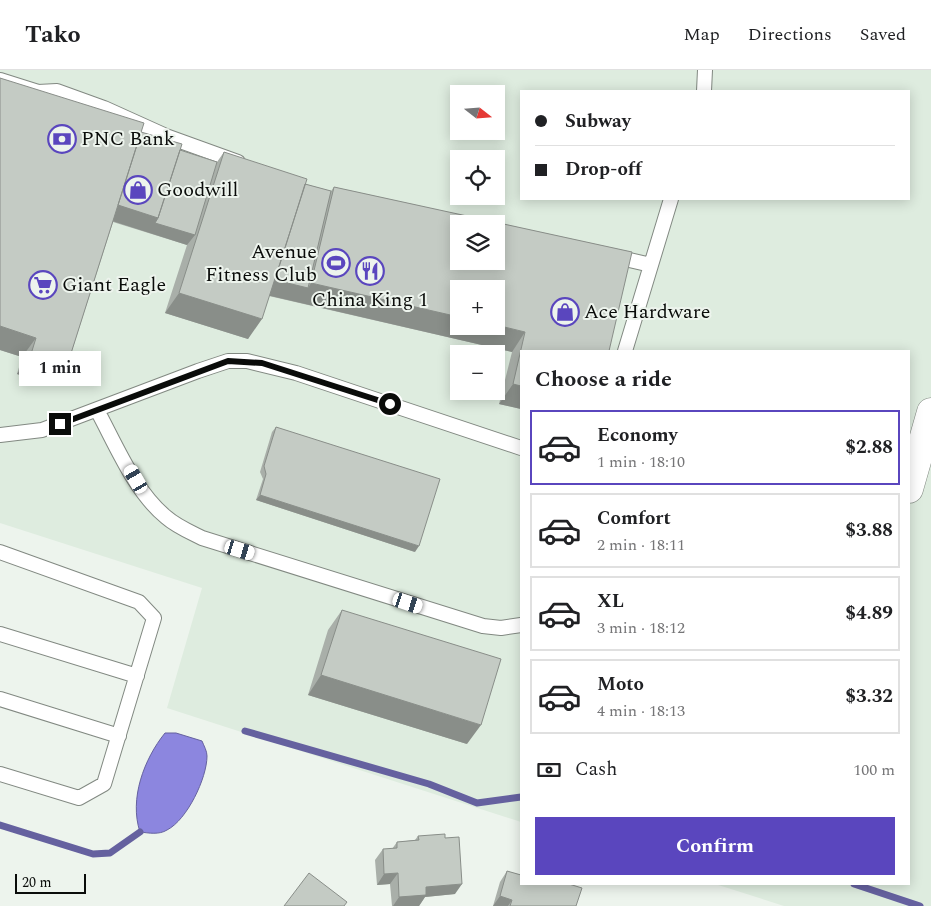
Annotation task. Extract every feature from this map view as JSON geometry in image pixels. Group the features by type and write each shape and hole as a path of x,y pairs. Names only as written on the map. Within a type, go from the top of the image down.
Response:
{"street":[{"path":"910,481 913,460 931,412"}],"lane":[{"path":"704,90 705,70"},
{"path":"0,80 38,92 57,91 104,108 166,136 256,168"},
{"path":"625,350 671,200"},
{"path":"597,252 651,265"},
{"path":"0,435 42,430 228,361 247,360 296,373 520,448"},
{"path":"97,410 145,496 166,518 202,538 483,626 501,628 520,624"},
{"path":"0,552 139,602 154,618 104,784 79,798 0,774"},
{"path":"0,634 137,676"},
{"path":"0,700 119,736"}],"shaded area":[{"path":"0,70 931,70 931,906 784,906 718,885 910,885 910,350 520,350 520,822 167,708 202,588 0,523"},
{"path":"165,733 176,733 202,741 207,756 204,775 188,808 174,825 161,833 140,832 136,806 140,780 157,743"}],"building":[{"name":"Giant Eagle","path":"0,78 144,123 67,366 31,354 36,338 0,326"},
{"name":"Goodwill","path":"141,132 182,144 158,218 118,205"},
{"path":"180,150 217,162 195,235 155,223"},
{"path":"224,152 307,179 262,319 179,293"},
{"path":"305,184 331,191 308,288 275,280"},
{"path":"334,187 462,215 450,215 450,270 505,270 505,224 632,252 609,350 521,350 525,332 505,327 505,280 450,280 450,315 311,283"},
{"path":"520,354 520,386 513,384"},
{"path":"276,427 440,479 419,546 260,495 266,474 264,466"},
{"path":"342,610 501,659 481,725 321,675"},
{"path":"445,834 445,838 459,837 462,884 426,887 426,895 399,897 398,873 384,874 383,849 397,848 397,842 419,840 418,836"},
{"path":"507,871 520,875 520,885 572,885 582,888 576,906 510,906 512,900 500,896"},
{"path":"309,873 347,902 344,906 284,906"}],"waterway":[{"path":"245,731 429,784 477,803 520,797"},
{"path":"0,825 93,854 110,853 140,832"},
{"path":"857,885 920,906"}],"place":[{"name":"PNC Bank","path":"62,139"},
{"name":"Goodwill","path":"138,190"},
{"name":"Avenue Fitness Club","path":"336,263"},
{"name":"China King 1","path":"370,271"},
{"name":"Giant Eagle","path":"43,285"},
{"name":"Ace Hardware","path":"565,312"}],"route":[{"path":"60,424 228,361 247,360 262,363 390,404"}]}
